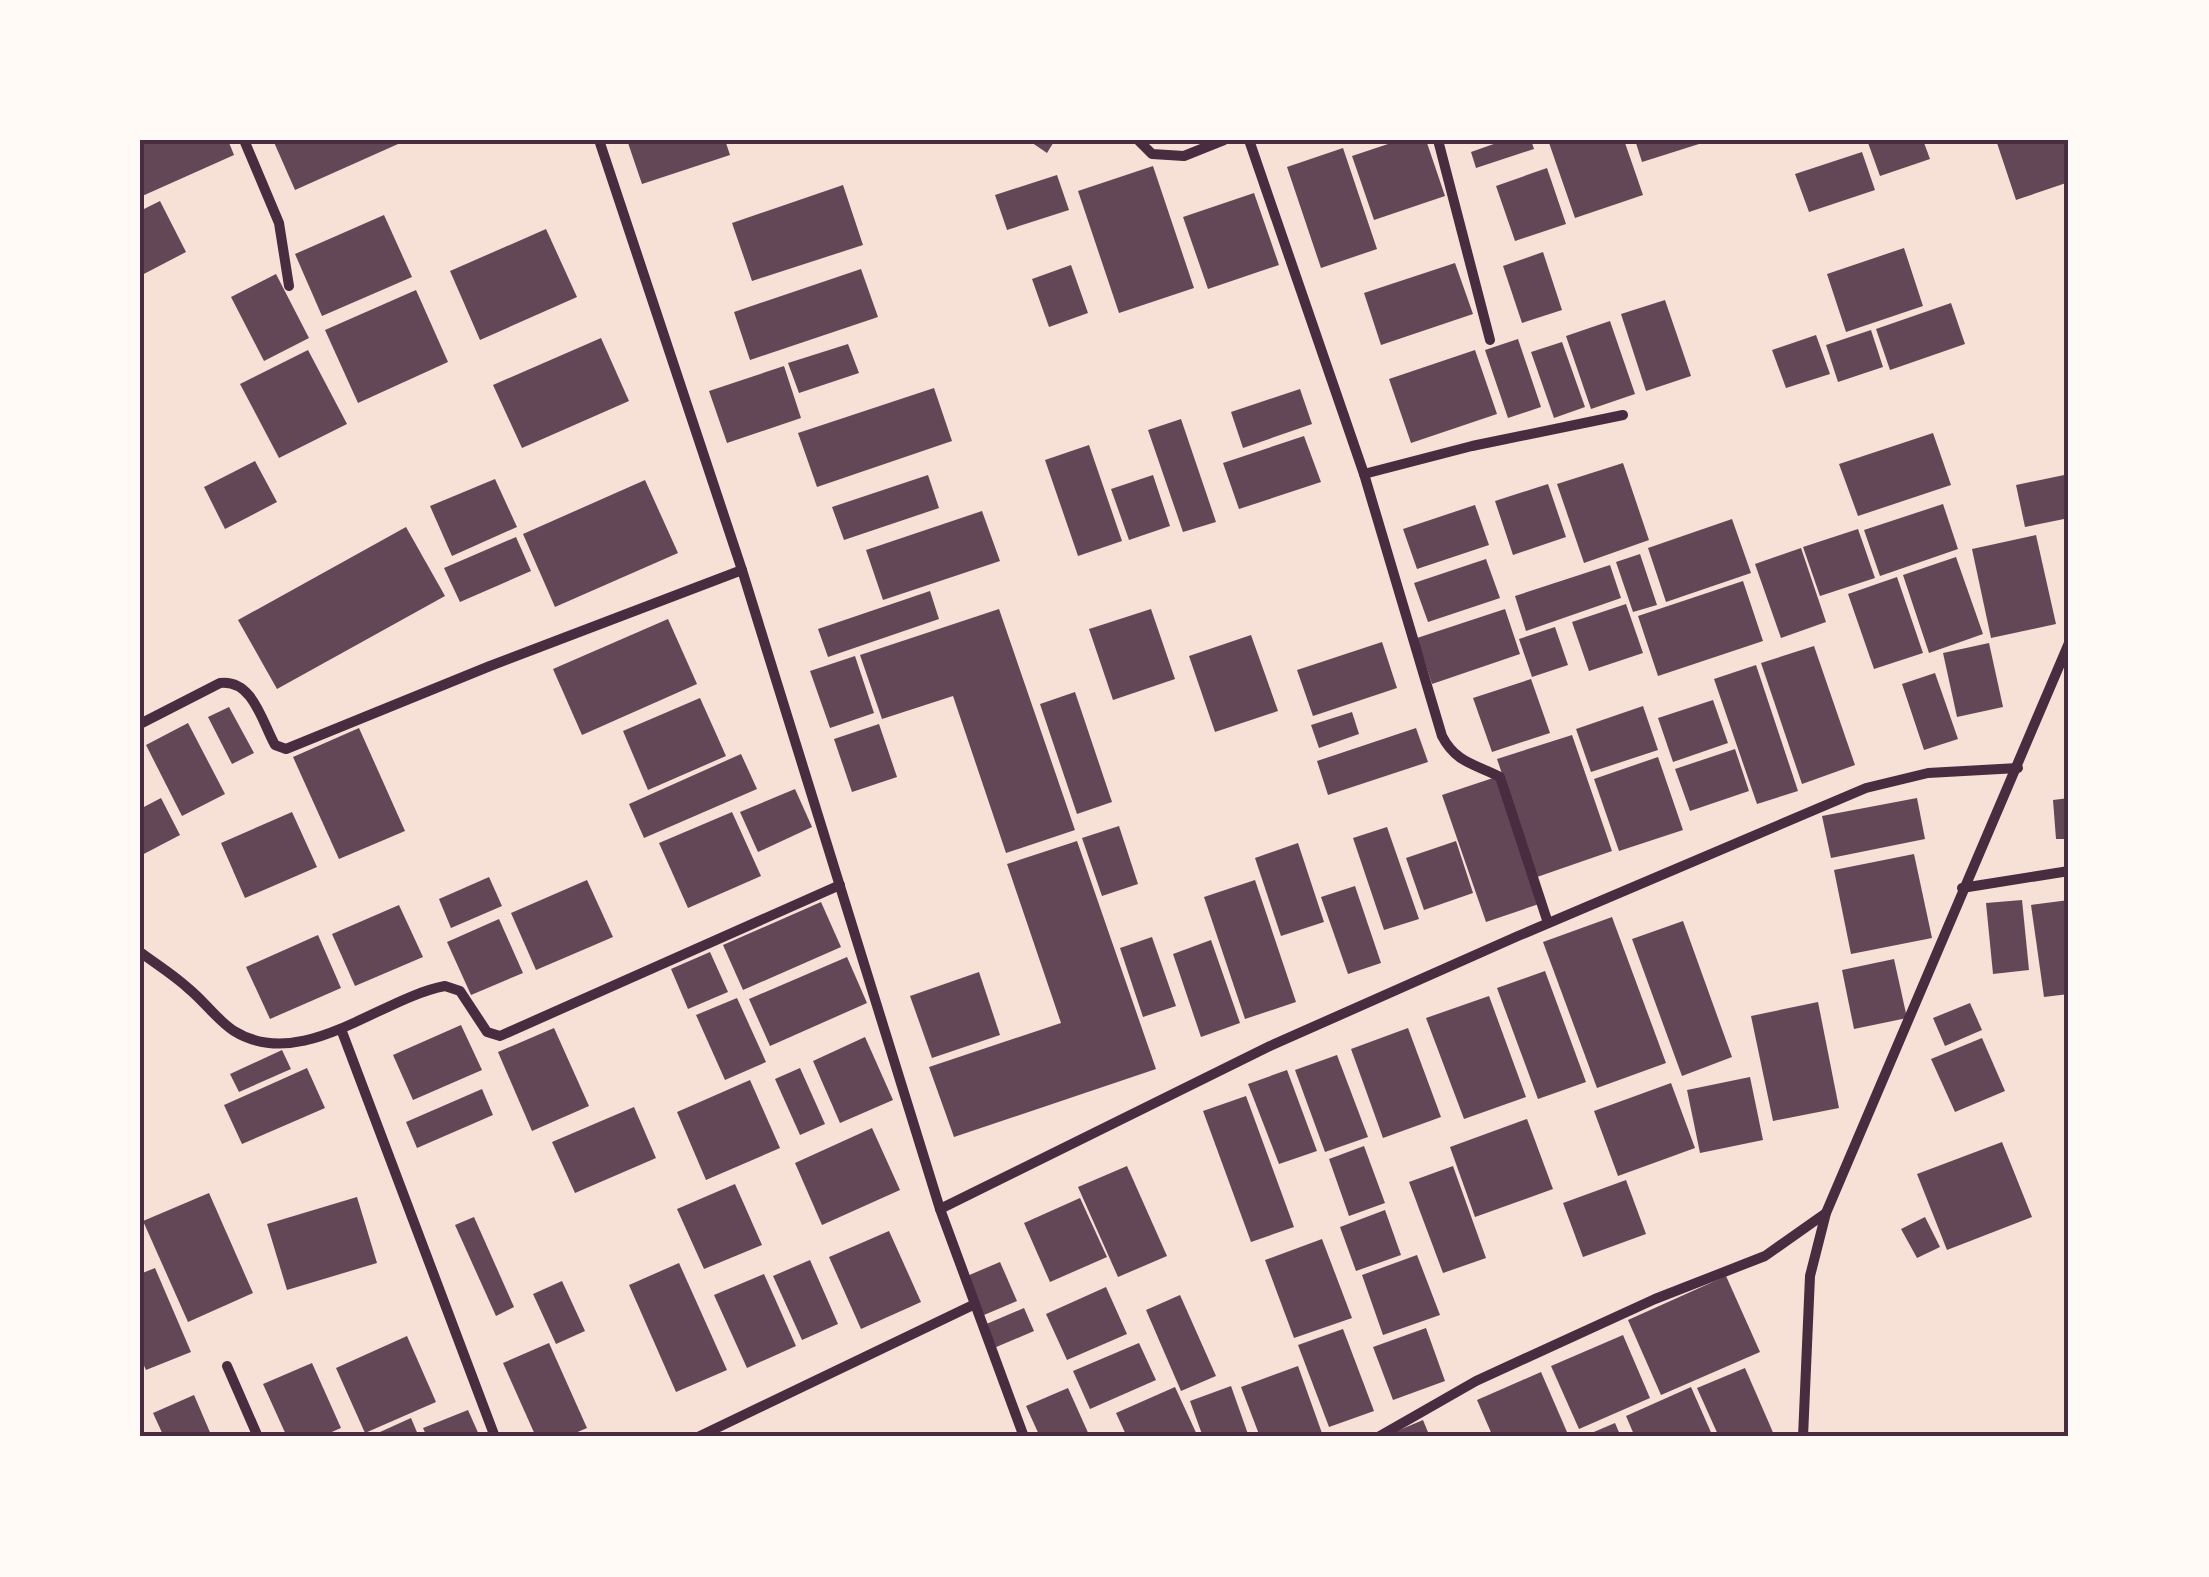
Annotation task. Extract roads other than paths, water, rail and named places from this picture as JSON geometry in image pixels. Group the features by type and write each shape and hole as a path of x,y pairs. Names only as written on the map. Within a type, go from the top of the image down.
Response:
{"street":[{"path":"244,140 280,223 289,286"},
{"path":"599,140 742,570 940,1209 1024,1437"},
{"path":"1138,140 1152,154 1184,156 1224,140"},
{"path":"1249,140 1364,474 1442,736 1461,762 1500,777 1548,923"},
{"path":"1438,140 1490,340"},
{"path":"1364,474 1472,446 1623,415"},
{"path":"140,724 220,683 234,682 250,696 275,745 286,749 507,659 742,570"},
{"path":"1803,1437 1810,1276 1826,1213 2069,643"},
{"path":"940,1209 1270,1046 1866,788 1928,773 2018,768"},
{"path":"1962,888 2069,871"},
{"path":"140,952 189,989 234,1031 254,1040 280,1044 325,1035 445,986 460,992 486,1032 500,1036 840,885"},
{"path":"341,1028 496,1437"},
{"path":"1378,1437 1476,1382 1656,1298 1766,1256 1826,1213"},
{"path":"698,1437 973,1305"},
{"path":"227,1366 258,1437"}]}
